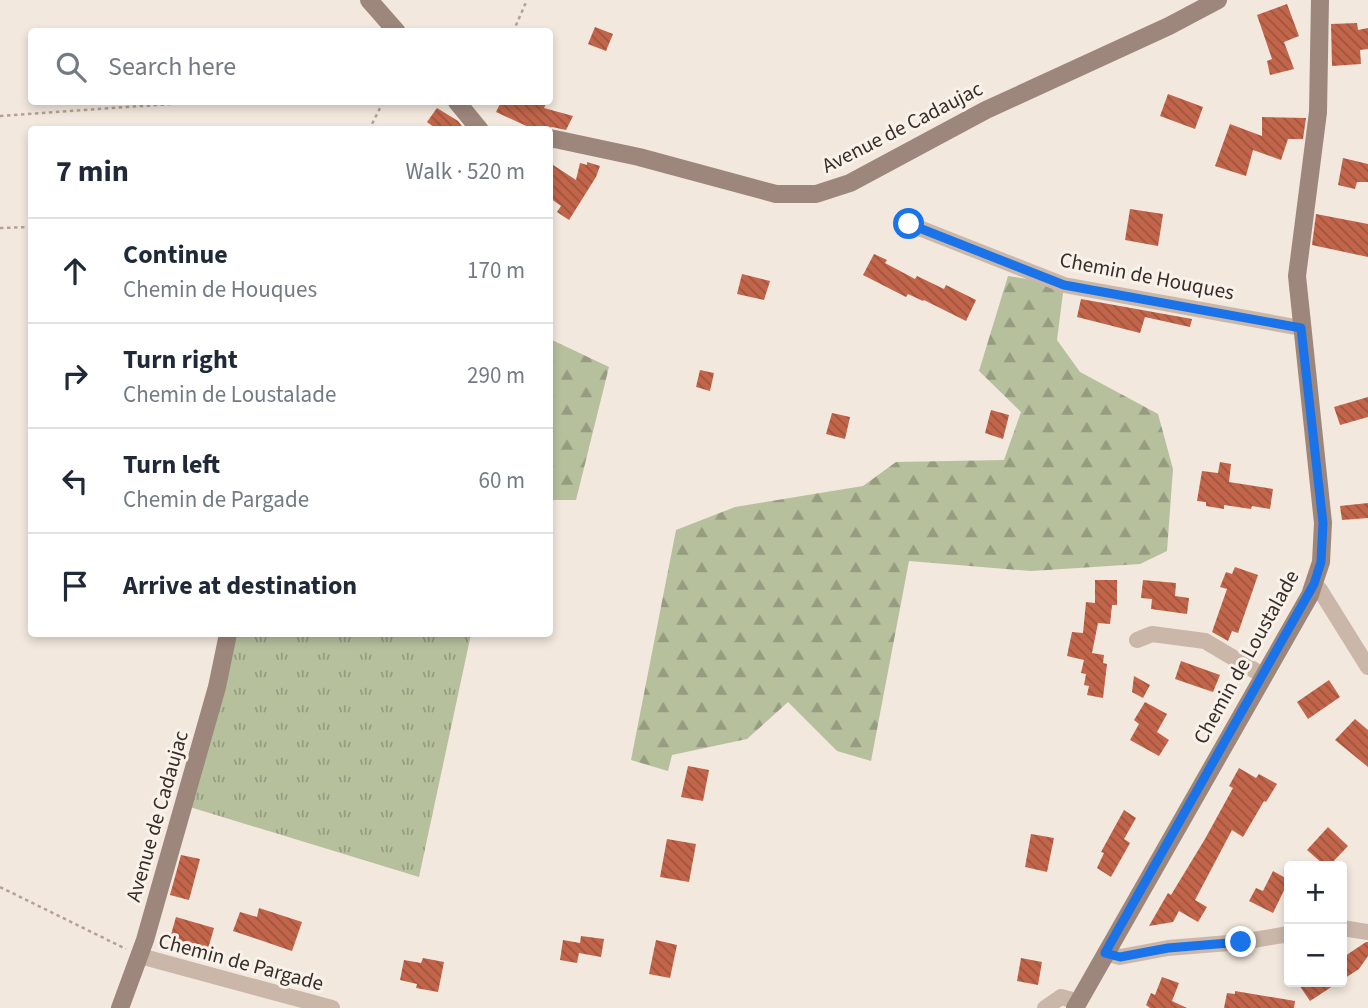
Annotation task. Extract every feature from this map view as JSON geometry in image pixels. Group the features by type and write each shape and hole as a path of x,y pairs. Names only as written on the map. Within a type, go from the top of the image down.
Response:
{"street":[{"path":"369,0 394,28"},
{"name":"Avenue de Cadaujac","path":"553,139 639,157 776,194 802,195 834,190 986,110 1169,26 1218,0"},
{"name":"Chemin de Loustalade","path":"1077,1005 1264,676 1314,584 1321,562 1323,523 1301,328 1297,265 1318,112 1320,0"},
{"path":"459,105 477,126"},
{"name":"Chemin de Houques","path":"909,224 1064,285 1301,328"},
{"path":"1314,584 1368,667"},
{"path":"1137,640 1152,634 1205,641 1264,676"},
{"name":"Avenue de Cadaujac","path":"120,1008 140,956 217,687 228,637"},
{"path":"1347,929 1368,932"},
{"path":"1105,953 1120,957 1168,948 1241,942 1284,935"},
{"name":"Chemin de Pargade","path":"140,956 332,1008"},
{"path":"1045,1008 1061,997 1077,1005"}],"path":[{"path":"515,28 527,0"},
{"path":"0,116 156,105"},
{"path":"371,126 382,105"},
{"path":"0,228 28,227"},
{"path":"0,887 140,956"}],"green space":[{"path":"1008,276 1064,285 1057,340 1080,372 1158,414 1173,469 1167,551 1140,564 1031,571 909,561 871,761 837,751 788,702 747,739 672,755 668,771 631,760 676,530 735,507 863,486 896,462 1004,460 1021,412 979,371"},
{"path":"553,340 609,367 576,500 553,500"},
{"path":"227,637 470,637 419,877 180,804"}],"building":[{"path":"1287,4 1299,36 1284,42 1294,69 1270,75 1267,61 1272,59 1257,15"},
{"path":"1357,23 1358,30 1368,28 1368,49 1360,50 1361,64 1332,66 1331,24"},
{"path":"595,27 613,34 606,51 588,44"},
{"path":"1168,94 1203,107 1195,129 1160,116"},
{"path":"500,105 546,105 544,108 573,116 566,130 553,126 526,126 496,112"},
{"path":"437,108 462,126 432,126 427,122"},
{"path":"1262,117 1306,118 1303,139 1288,139 1281,160 1253,150 1246,176 1215,166 1230,124 1262,136"},
{"path":"1343,158 1368,164 1368,182 1357,182 1355,189 1338,185"},
{"path":"587,162 600,166 569,220 557,212 561,206 553,200 553,165 576,180 580,163 587,165"},
{"path":"1130,209 1163,214 1158,246 1125,240"},
{"path":"1316,214 1368,224 1368,257 1312,245"},
{"path":"874,254 915,279 917,276 944,289 946,285 976,300 966,321 924,300 908,294 906,297 863,275"},
{"path":"742,274 770,281 764,300 737,294"},
{"path":"1081,299 1192,319 1190,327 1145,317 1140,333 1077,317"},
{"path":"700,370 714,373 710,391 696,387"},
{"path":"1368,397 1368,417 1340,425 1334,407"},
{"path":"991,410 1009,415 1003,439 985,433"},
{"path":"832,413 850,417 845,439 826,434"},
{"path":"1220,462 1231,464 1229,482 1273,489 1270,509 1224,505 1224,509 1206,506 1206,502 1197,501 1202,471 1218,473"},
{"path":"1368,503 1368,518 1342,520 1340,506"},
{"path":"1235,567 1258,575 1238,633 1232,631 1228,641 1212,632 1227,589 1220,587 1226,572 1232,574"},
{"path":"1095,580 1117,580 1117,605 1112,605 1110,624 1098,623 1092,653 1104,655 1103,663 1107,664 1103,698 1087,695 1089,686 1084,685 1086,674 1081,673 1084,660 1067,656 1072,632 1083,633 1086,602 1095,603"},
{"path":"1143,580 1176,583 1175,596 1189,598 1187,614 1151,609 1152,599 1141,598"},
{"path":"1181,661 1220,675 1213,692 1175,679"},
{"path":"1134,676 1150,685 1143,698 1132,692"},
{"path":"1329,680 1340,697 1308,719 1297,702"},
{"path":"1145,702 1167,714 1157,732 1169,740 1159,756 1130,740 1139,724 1134,720"},
{"path":"1355,719 1368,730 1368,767 1335,740"},
{"path":"688,766 709,770 703,801 681,797"},
{"path":"1239,768 1256,778 1259,774 1277,784 1243,837 1232,830 1195,900 1207,907 1198,922 1179,911 1173,922 1149,926 1205,839 1233,788 1229,786"},
{"path":"1124,810 1136,818 1124,839 1130,843 1111,877 1097,868 1104,853 1101,852"},
{"path":"1328,827 1348,846 1334,861 1320,861 1307,850"},
{"path":"1031,834 1054,838 1047,872 1025,867"},
{"path":"667,839 696,844 689,882 660,877"},
{"path":"181,855 200,859 189,900 170,895"},
{"path":"1273,871 1284,877 1284,890 1273,913 1249,901 1256,888 1263,891"},
{"path":"259,908 302,922 292,951 233,931 240,912 257,917"},
{"path":"176,917 214,928 208,949 170,938"},
{"path":"581,936 604,939 601,957 579,953 577,963 560,960 563,940 580,943"},
{"path":"656,940 677,945 670,978 649,974"},
{"path":"1368,942 1368,956 1359,969 1347,977 1347,955"},
{"path":"423,958 444,962 438,992 416,988 417,984 400,980 404,960 421,963"},
{"path":"1021,958 1042,962 1038,985 1017,981"},
{"path":"1162,977 1179,983 1172,1001 1187,1008 1150,1008 1146,1005 1151,993 1155,995"},
{"path":"1300,987 1331,987 1310,1001"},
{"path":"1235,991 1295,1001 1294,1008 1224,1008 1227,993 1235,994"}],"route":[{"path":"909,224 1064,285 1301,328 1323,523 1321,562 1310,594 1105,953 1120,957 1168,948 1241,942"}]}
